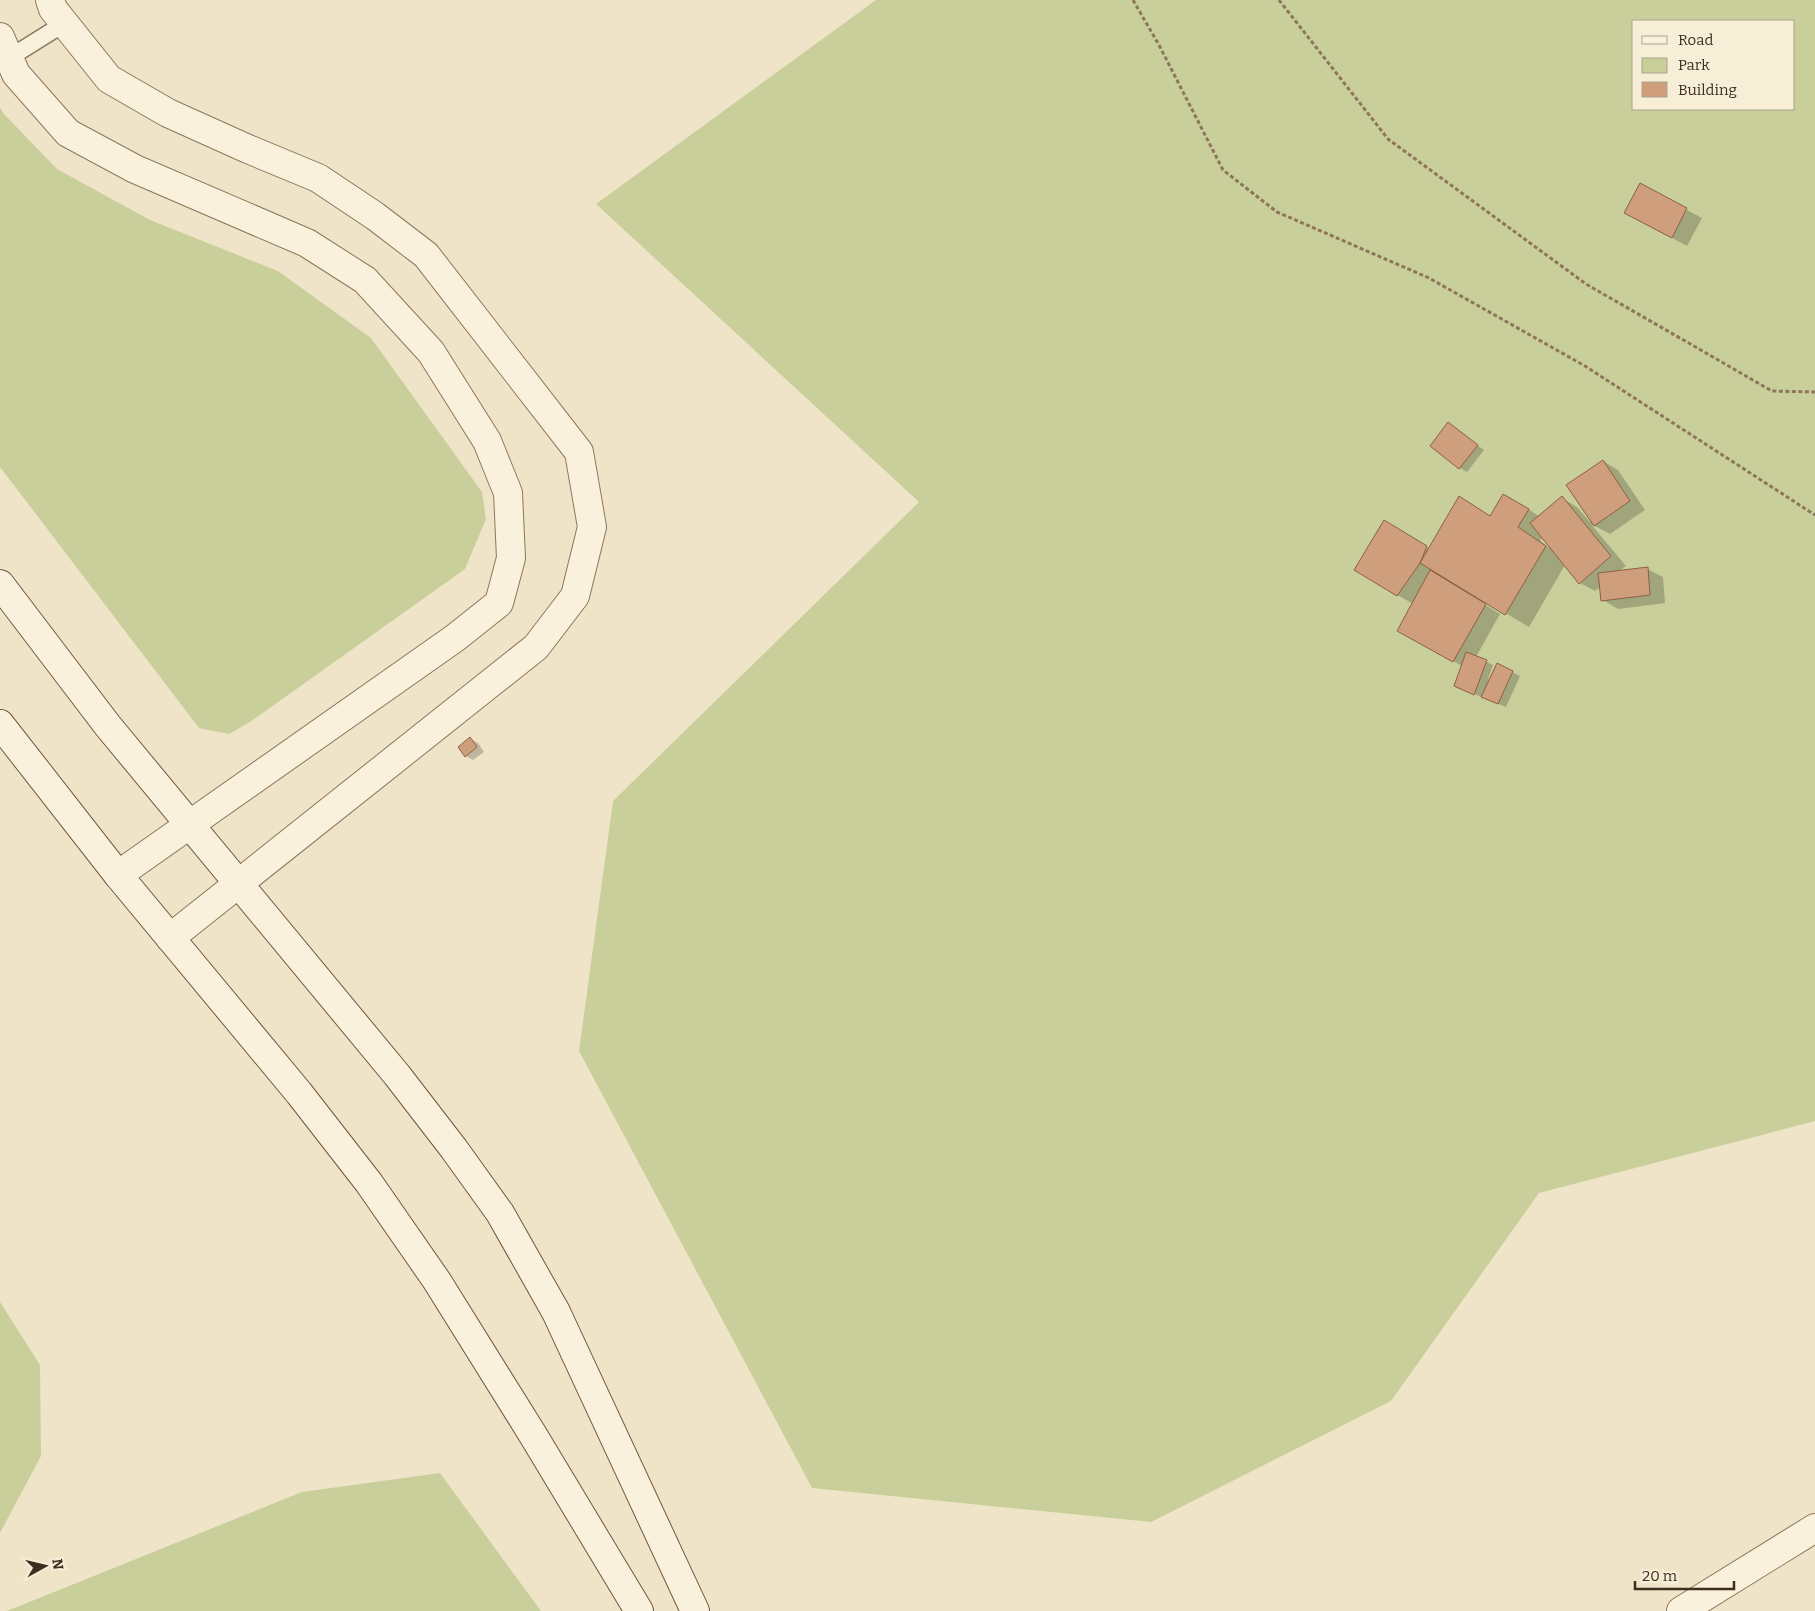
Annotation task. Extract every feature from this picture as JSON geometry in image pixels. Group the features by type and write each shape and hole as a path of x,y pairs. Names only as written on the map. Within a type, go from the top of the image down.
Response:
{"street":[{"path":"50,0 54,9 109,79 168,113 318,178 375,216 426,255 579,452 592,526 575,596 536,647 170,938"},
{"path":"5,48 16,74 68,133 134,169 307,243 365,280 431,352 488,441 508,493 511,558 499,603 455,638 118,875"},
{"path":"0,584 108,726 188,825 397,1075 454,1148 500,1213 556,1312 695,1611"},
{"path":"0,724 118,875 299,1093 375,1191 442,1289 639,1611"},
{"path":"1682,1611 1815,1528"}],"lane":[{"path":"5,48 65,23"}],"path":[{"path":"1133,0 1159,45 1223,170 1277,212 1438,283 1585,366 1815,515"},
{"path":"1279,0 1388,139 1554,261 1586,284 1772,391 1815,392"}],"green space":[{"path":"876,0 1815,0 1815,1121 1539,1193 1391,1401 1151,1522 812,1488 579,1051 613,801 919,502 596,204"},
{"path":"0,107 3,113 57,169 150,220 278,271 371,338 482,492 486,519 465,569 250,722 229,734 199,728 0,467"},
{"path":"0,1302 40,1365 41,1456 0,1533"},
{"path":"440,1473 541,1611 7,1611 302,1492"}],"building":[{"path":"1640,183 1687,208 1672,238 1624,213"},
{"path":"1448,422 1478,445 1459,469 1430,446"},
{"path":"1603,460 1630,501 1594,526 1566,485"},
{"path":"1503,494 1529,509 1518,527 1546,546 1505,615 1420,563 1459,496 1490,516"},
{"path":"1562,496 1611,556 1579,584 1530,523"},
{"path":"1384,520 1427,546 1420,563 1397,596 1354,570"},
{"path":"1648,567 1650,595 1601,601 1598,573"},
{"path":"1430,570 1486,604 1453,662 1397,631"},
{"path":"1466,652 1487,660 1474,695 1454,686"},
{"path":"1497,663 1513,671 1498,704 1481,697"},
{"path":"470,737 477,747 465,757 458,747"}]}
